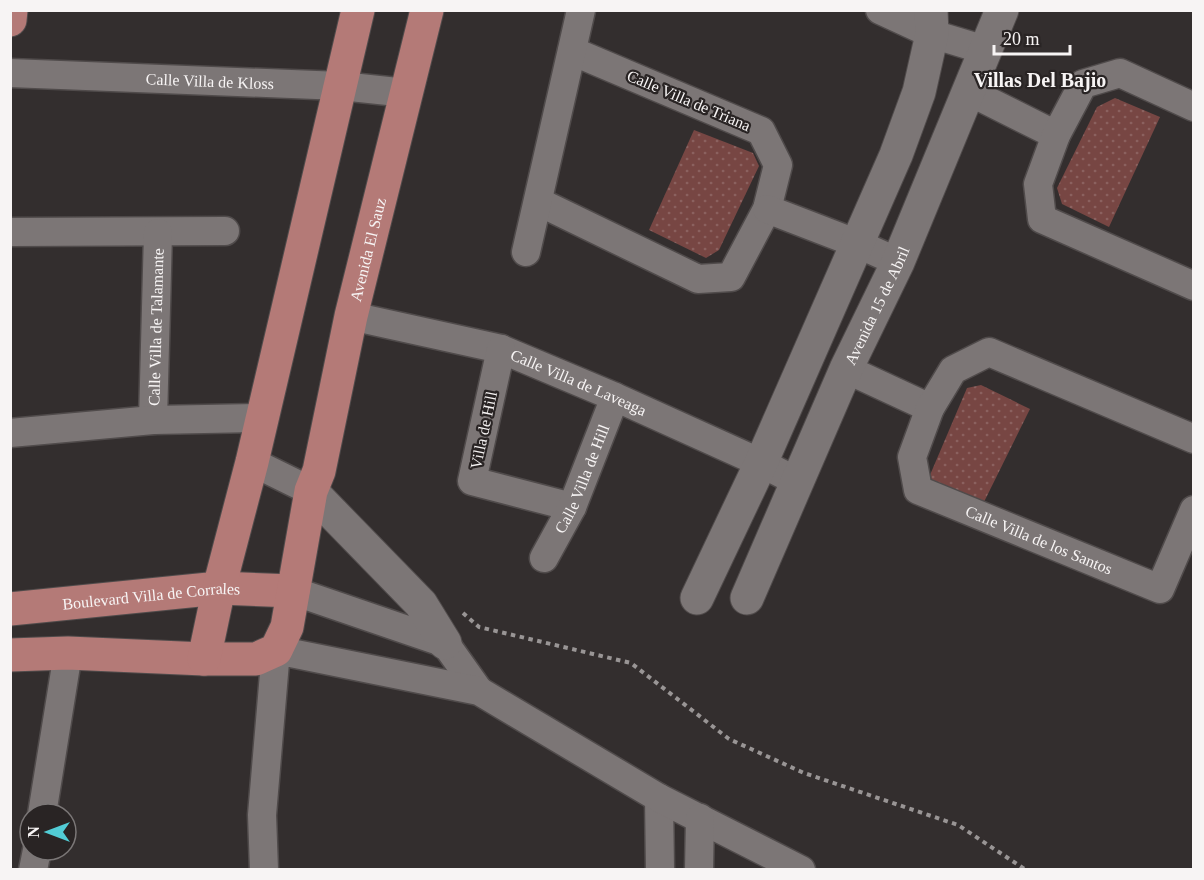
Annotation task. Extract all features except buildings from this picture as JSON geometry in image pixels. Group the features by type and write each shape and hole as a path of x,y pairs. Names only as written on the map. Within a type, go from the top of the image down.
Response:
{"main road":[{"path":"10,20 11,10"},
{"path":"204,659 358,10"},
{"name":"Avenida El Sauz","path":"276,650 287,627 311,491 319,471 351,316 427,10"},
{"name":"Avenida 15 de Abril","path":"747,598 846,369 898,262 1002,10"},
{"path":"697,598 761,463 896,155 919,92 931,22"},
{"path":"311,491 421,604 445,643"},
{"name":"Boulevard Villa de Corrales","path":"10,609 219,588 293,591"},
{"path":"10,655 68,653 256,659 276,650"}],"street":[{"path":"526,252 581,10"},
{"path":"880,10 931,22 985,50"},
{"name":"Calle Villa de Triana","path":"539,202 698,279 731,277 767,209 778,165 761,131 572,51"},
{"name":"Calle Villa de Kloss","path":"10,73 341,86 407,93"},
{"path":"1194,106 1120,73 1083,84 1056,135 1038,184 1042,219 1194,286"},
{"path":"968,91 1056,135"},
{"path":"767,209 898,262"},
{"name":"Calle Villa de Talamante","path":"10,232 225,231"},
{"name":"Calle Villa de Talamante","path":"153,420 158,233"},
{"name":"Calle Villa de Laveaga","path":"351,316 501,349 615,397 796,481"},
{"name":"Villa de Hill","path":"501,349 472,481 572,507"},
{"name":"Calle Villa de los Santos","path":"1194,439 989,352 953,370 930,408 912,457 918,490 1160,589 1194,510"},
{"path":"846,369 930,408"},
{"name":"Calle Villa de Hill","path":"544,558 572,507 615,397"},
{"name":"Calle Villa de Talamante","path":"10,433 153,420 261,418"},
{"path":"252,462 311,491"},
{"path":"293,591 445,643 479,691"},
{"path":"264,870 262,815 276,650 479,691 660,798 801,870"},
{"path":"44,802 68,653"},
{"path":"660,798 660,870"},
{"path":"699,870 700,818"}],"path":[{"path":"462,611 479,627 631,663 729,739 804,773 958,825 1026,870"}],"shaded area":[{"path":"1115,98 1160,117 1109,227 1062,204 1057,188 1097,107"},
{"path":"694,130 753,153 759,166 719,250 706,258 649,230"},
{"path":"981,385 1030,409 981,508 934,488 930,475 967,388"}],"district":[{"name":"Villas Del Bajio","path":"1040,80"}]}
